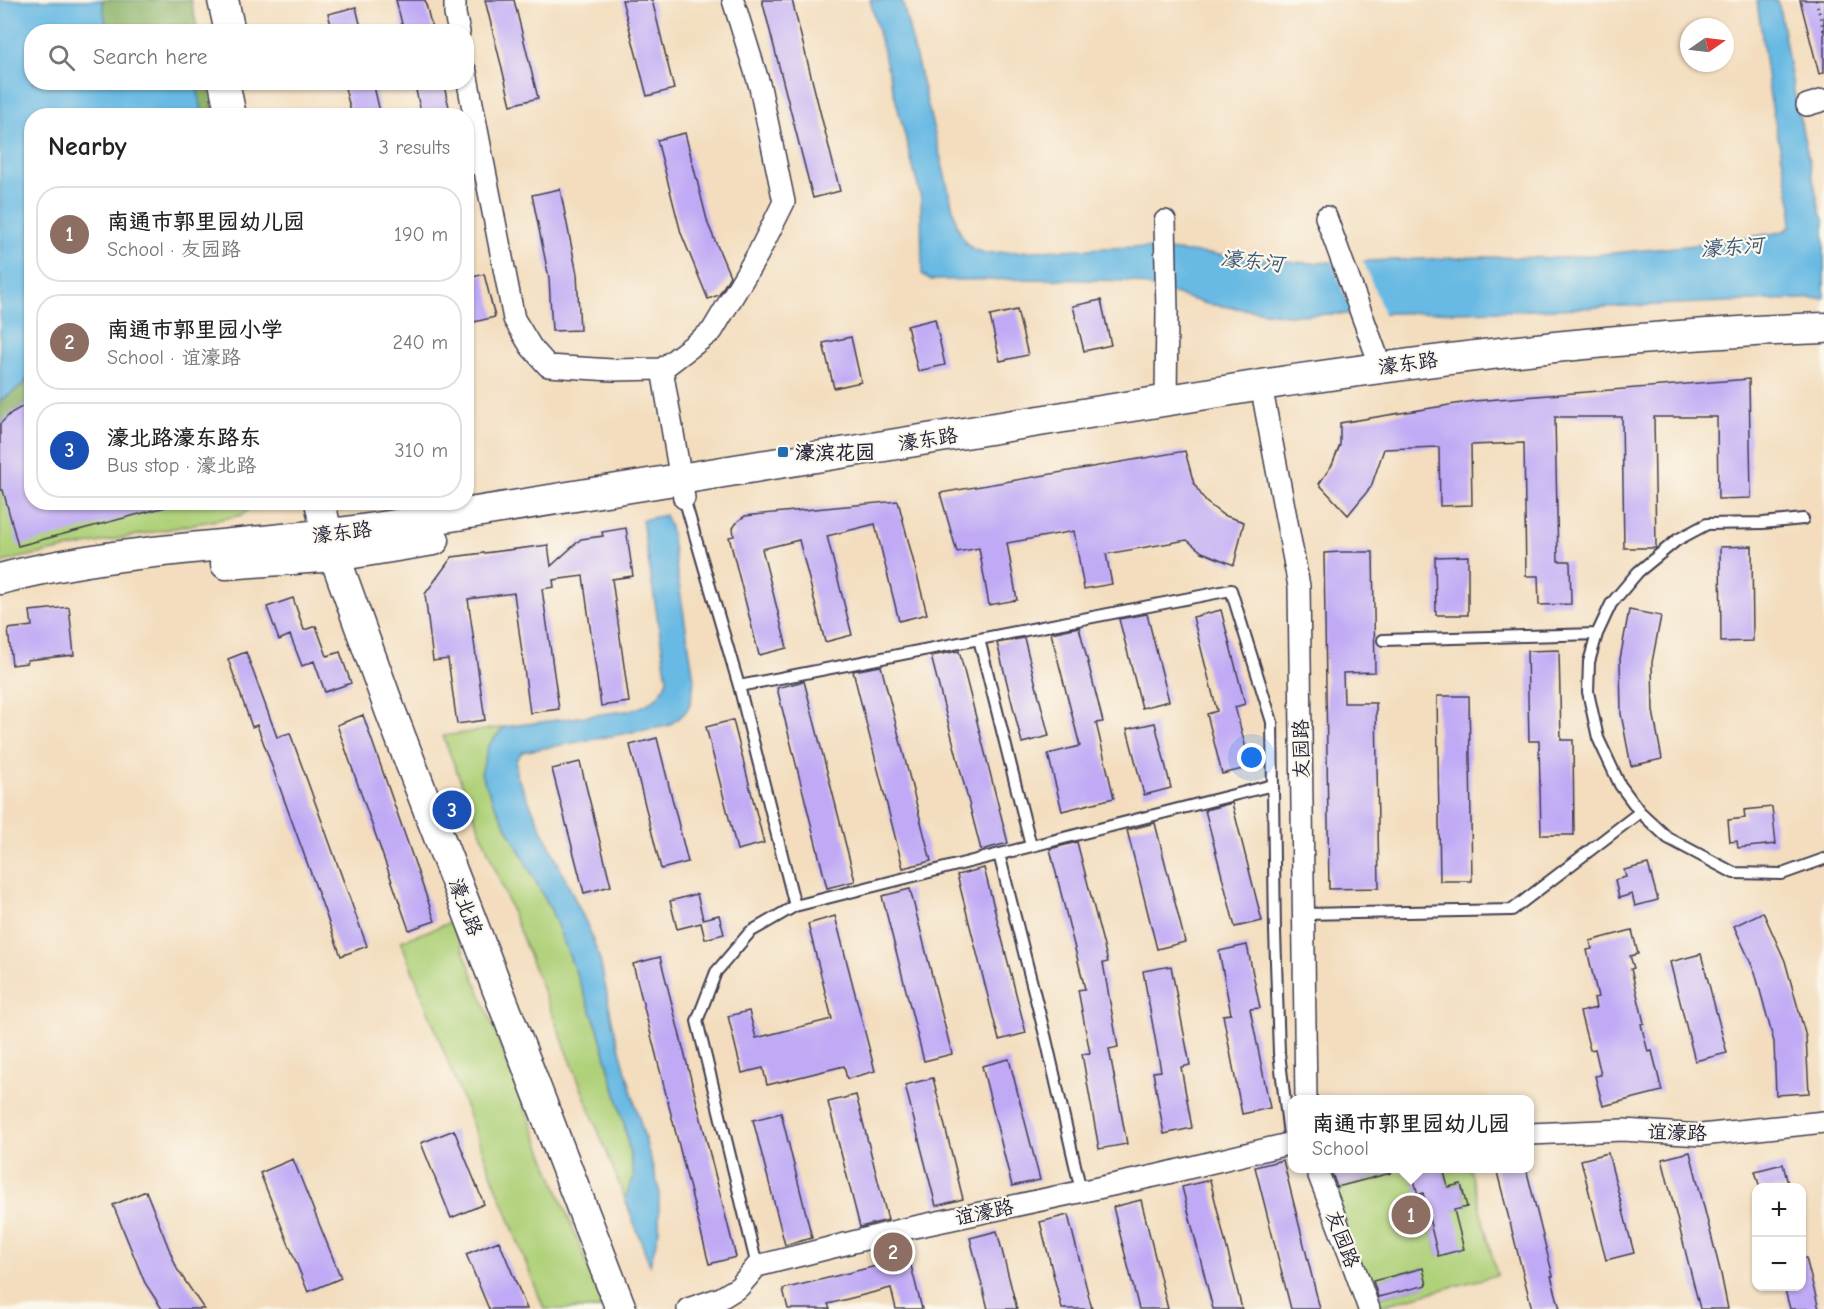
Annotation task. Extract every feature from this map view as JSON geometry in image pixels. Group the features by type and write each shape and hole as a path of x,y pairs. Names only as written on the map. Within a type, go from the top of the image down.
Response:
{"main road":[{"path":"206,0 211,24"},
{"path":"223,0 228,24"},
{"path":"226,90 229,108"},
{"path":"243,90 246,108"},
{"name":"濠东路","path":"0,596 111,576 209,565 683,489 1166,401 1381,367 1454,357 1694,333 1824,328"},
{"name":"濠东路","path":"683,489 849,471 1023,446 1264,401 1405,382 1681,355 1824,345"},
{"name":"濠北路","path":"324,510 340,544 637,1309"},
{"name":"濠北路","path":"338,510 340,544 390,710 621,1309"},
{"name":"濠东路","path":"0,579 104,558 207,546 340,544"}],"street":[{"path":"455,0 458,24"},
{"path":"475,163 514,319 542,360 548,366 612,370 662,369 712,331 758,254 784,202 760,87 733,0"},
{"path":"468,90 470,108"},
{"path":"1326,217 1381,367"},
{"path":"1166,229 1166,401"},
{"path":"662,369 683,489"},
{"name":"友园路","path":"1264,401 1299,586 1306,1095"},
{"name":"谊濠路","path":"1534,1134 1623,1130 1701,1135 1824,1122"},
{"name":"谊濠路","path":"757,1266 905,1229 1159,1175 1288,1144"},
{"name":"友园路","path":"1318,1173 1369,1309"},
{"path":"688,1309 721,1298 739,1287 757,1266"}],"lane":[{"path":"683,489 739,686 795,906"},
{"path":"1803,519 1762,523 1707,524 1677,540 1638,572 1611,604 1597,634 1589,662 1588,692 1598,738 1620,785 1640,812 1668,838 1734,873 1782,874 1824,859"},
{"path":"739,686 1231,590 1272,722 1279,1053 1288,1120"},
{"path":"1383,640 1597,634"},
{"path":"979,639 1031,846"},
{"path":"757,1266 697,1021 716,972 750,932 795,906 1273,785"},
{"path":"1304,914 1512,910 1640,812"},
{"path":"999,854 1046,1039 1081,1191"}],"path":[{"path":"1816,0 1824,32"}],"green space":[{"path":"102,0 191,0 196,24 106,24"},
{"path":"198,90 210,90 213,108 201,108"},
{"path":"24,384 24,510 248,510 242,515 0,563 0,401"},
{"path":"24,384 24,405 11,413 0,424 0,401"},
{"path":"504,727 488,746 493,801 552,912 598,1029 624,1123 634,1176 625,1199 443,736"},
{"path":"452,922 601,1300 600,1309 544,1309 401,941"},
{"path":"1324,1173 1329,1173 1333,1188 1385,1175 1385,1173 1412,1173 1418,1194 1423,1193 1438,1255 1454,1210 1467,1206 1461,1184 1448,1187 1444,1173 1471,1173 1497,1275 1372,1308","holes":["1422,1268 1426,1285 1375,1298 1371,1282"]}],"water":[{"path":"0,0 102,0 106,24 24,24 24,90 198,90 201,108 24,108 24,384 0,401"},
{"name":"濠东河","path":"870,0 902,0 957,225 964,241 970,247 986,253 1133,247 1307,263 1482,257 1562,258 1716,243 1782,232 1790,227 1792,207 1770,97 1757,0 1778,0 1794,92 1820,211 1824,219 1824,298 1506,311 1287,315 1207,304 1131,281 931,280 922,274 921,198"},
{"path":"665,515 670,527 694,679 691,702 685,712 667,726 522,752 516,760 516,774 589,929 600,960 613,1025 659,1189 659,1230 650,1265 625,1199 634,1176 624,1123 598,1029 552,912 481,774 488,746 504,727 633,710 650,702 662,691 667,679 642,520"}],"pier":[{"path":"1362,258 1385,316 1353,317 1331,259"}],"building":[{"path":"396,0 425,0 431,24 402,24"},
{"path":"485,0 514,0 538,98 511,105"},
{"path":"622,0 652,0 674,89 647,96"},
{"path":"762,0 792,0 840,191 813,198"},
{"path":"1800,0 1824,0 1824,73 1819,74"},
{"path":"356,7 360,24 331,24 328,14"},
{"path":"346,90 375,90 379,108 350,108"},
{"path":"416,90 445,90 449,108 420,108"},
{"path":"685,133 708,224 730,276 719,295 708,299 681,233 657,140"},
{"path":"560,189 577,274 580,330 552,331 549,278 532,195"},
{"path":"484,274 495,317 474,322 474,277"},
{"path":"1101,300 1111,345 1084,351 1073,306"},
{"path":"1017,310 1028,355 1000,361 990,316"},
{"path":"935,319 945,365 918,371 907,326"},
{"path":"851,337 861,382 834,388 823,343"},
{"path":"1749,379 1751,498 1718,499 1717,417 1654,417 1656,548 1624,548 1622,417 1555,417 1558,561 1570,561 1571,604 1539,605 1538,576 1526,576 1524,443 1471,445 1472,505 1440,506 1439,447 1384,449 1371,487 1348,515 1319,484 1332,465 1340,445 1340,423 1474,401"},
{"path":"24,406 24,510 155,510 18,546 3,490 0,490 0,424 11,413"},
{"path":"1185,451 1194,484 1206,502 1223,515 1244,522 1234,565 1202,552 1187,540 1106,554 1112,584 1084,589 1074,531 1007,543 1017,600 989,605 979,548 957,552 940,493"},
{"path":"898,501 927,614 899,621 875,524 827,536 852,635 825,642 799,540 762,549 787,648 759,655 729,537 734,536 733,528 738,521 745,516 753,515"},
{"path":"626,528 633,576 612,579 629,702 601,706 583,576 553,580 554,587 542,589 559,709 530,713 514,593 468,599 485,720 457,724 448,659 433,661 425,594 452,557 548,545 551,566 581,539 603,536 602,532"},
{"path":"1752,546 1753,641 1721,642 1720,547"},
{"path":"1373,552 1375,672 1343,673 1344,703 1376,703 1379,888 1329,889 1324,553"},
{"path":"1468,556 1468,615 1436,615 1435,557"},
{"path":"293,598 304,630 316,626 327,656 340,652 351,683 325,692 314,661 302,666 290,635 279,640 267,607"},
{"path":"69,607 74,655 27,660 27,663 12,665 8,629 32,626 30,611"},
{"path":"1221,610 1245,704 1235,707 1251,767 1222,774 1207,714 1217,711 1193,617"},
{"path":"1629,610 1661,616 1652,662 1653,711 1662,759 1631,766 1621,714 1620,659"},
{"path":"1147,614 1169,701 1142,708 1119,619"},
{"path":"1079,627 1103,722 1096,723 1114,798 1062,811 1048,754 1080,746 1051,633"},
{"path":"1024,638 1049,736 1022,743 997,643"},
{"path":"1559,650 1561,740 1573,740 1574,835 1541,835 1539,741 1529,741 1527,651"},
{"path":"959,651 1008,843 981,850 931,656"},
{"path":"246,652 277,737 290,733 367,946 341,956 257,725 252,727 228,659"},
{"path":"881,666 931,861 903,868 853,671"},
{"path":"804,681 855,881 827,888 777,688"},
{"path":"1437,696 1469,696 1472,881 1440,881"},
{"path":"363,715 435,921 409,930 337,725"},
{"path":"733,720 764,843 737,850 706,727"},
{"path":"1155,723 1171,788 1144,795 1127,729"},
{"path":"657,738 688,862 661,869 630,745"},
{"path":"580,762 611,886 584,893 552,769"},
{"path":"1232,803 1262,921 1235,927 1205,810"},
{"path":"1772,807 1776,844 1738,848 1737,841 1730,842 1728,820 1745,818 1744,810"},
{"path":"1155,823 1185,942 1157,949 1127,830"},
{"path":"1077,842 1108,962 1103,963 1118,1047 1109,1049 1127,1144 1099,1149 1082,1054 1090,1053 1078,990 1085,989 1050,849"},
{"path":"1648,864 1658,900 1635,906 1632,894 1619,898 1615,880 1626,877 1624,870"},
{"path":"984,868 1026,1033 999,1040 957,875"},
{"path":"910,889 952,1054 924,1061 882,896"},
{"path":"697,894 703,919 719,915 724,934 705,939 701,923 677,929 670,901"},
{"path":"1763,912 1785,961 1806,1037 1809,1093 1776,1095 1774,1042 1755,972 1734,926"},
{"path":"835,916 875,1071 847,1079 844,1066 767,1085 763,1068 742,1073 728,1016 749,1011 756,1038 832,1019 808,924"},
{"path":"1632,930 1638,954 1630,956 1634,968 1631,969 1644,1023 1641,1024 1648,1052 1652,1051 1662,1091 1603,1106 1595,1076 1601,1075 1595,1049 1590,1050 1580,1012 1596,1008 1594,998 1598,997 1587,950 1592,949 1590,941"},
{"path":"1247,945 1260,1008 1250,1009 1270,1108 1242,1114 1223,1015 1231,1014 1219,951"},
{"path":"1701,954 1727,1053 1695,1061 1670,962"},
{"path":"660,957 736,1257 709,1264 633,964"},
{"path":"1171,966 1190,1065 1181,1067 1192,1128 1164,1134 1153,1072 1161,1071 1143,971"},
{"path":"1009,1059 1040,1180 1012,1186 982,1066"},
{"path":"933,1078 963,1199 936,1206 905,1085"},
{"path":"856,1095 888,1220 860,1227 828,1102"},
{"path":"781,1113 812,1238 785,1245 753,1120"},
{"path":"454,1130 484,1204 451,1218 421,1143"},
{"path":"1690,1152 1728,1309 1700,1309 1662,1159"},
{"path":"1608,1153 1634,1253 1606,1260 1581,1160"},
{"path":"293,1159 341,1278 308,1292 260,1173"},
{"path":"1283,1160 1320,1309 1291,1309 1255,1167"},
{"path":"1783,1164 1788,1183 1759,1183 1755,1171"},
{"path":"1332,1173 1391,1173 1337,1187"},
{"path":"1412,1173 1444,1173 1448,1187 1461,1184 1467,1207 1454,1210 1464,1249 1438,1256 1423,1193 1418,1195"},
{"path":"1497,1173 1527,1173 1560,1309 1532,1309"},
{"path":"1210,1180 1242,1309 1213,1309 1182,1187"},
{"path":"146,1191 177,1269 204,1309 162,1309 145,1283 113,1205"},
{"path":"1141,1200 1168,1309 1139,1309 1113,1207"},
{"path":"1068,1215 1092,1309 1062,1309 1040,1222"},
{"path":"997,1231 1017,1309 988,1309 970,1238"},
{"path":"499,1241 527,1309 489,1309 466,1254"},
{"path":"909,1258 922,1309 896,1309 891,1288 828,1304 830,1309 788,1309 783,1289"},
{"path":"1806,1258 1819,1309 1790,1309 1785,1291 1806,1291"},
{"path":"1423,1268 1427,1285 1378,1297 1373,1281"}],"place":[{"name":"濠滨花园","path":"783,452"},
{"name":"濠北路濠东路东","path":"452,810"},
{"name":"南通市郭里园幼儿园","path":"1411,1215"},
{"name":"南通市郭里园小学","path":"893,1252"}]}
